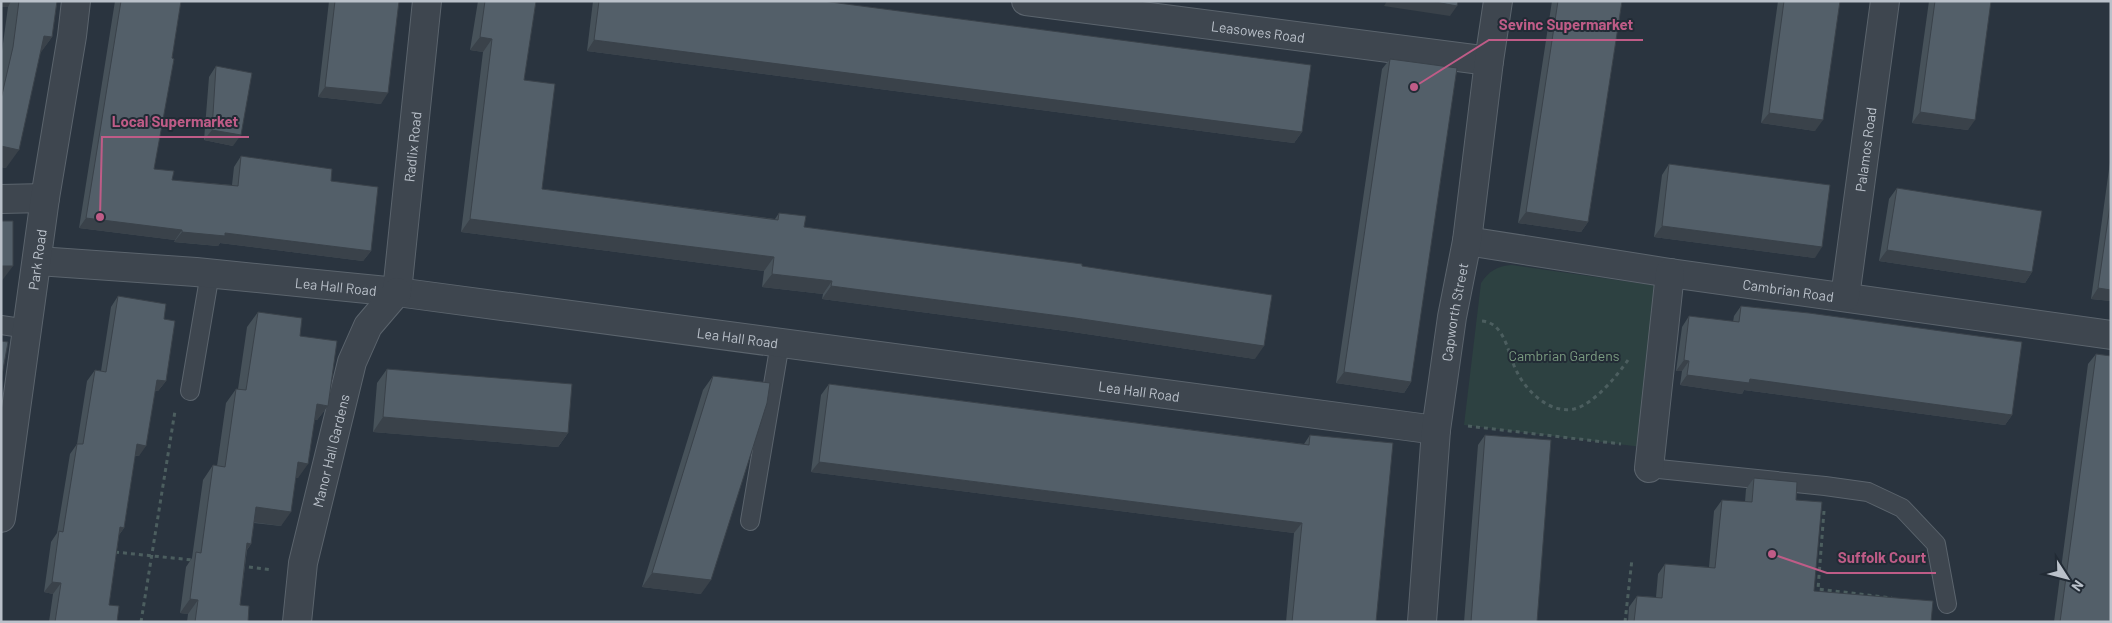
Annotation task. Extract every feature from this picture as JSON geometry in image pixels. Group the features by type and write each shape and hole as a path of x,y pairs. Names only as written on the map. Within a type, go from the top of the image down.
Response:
{"street":[{"name":"Park Road","path":"1,518 38,261 45,198 76,1"},
{"name":"Radlix Road","path":"397,292 427,1"},
{"name":"Leasowes Road","path":"1026,1 1489,61"},
{"name":"Capworth Street","path":"1422,622 1438,424 1452,317 1467,241 1498,1"},
{"name":"Palamos Road","path":"1845,297 1885,1"},
{"path":"1,199 45,198"},
{"name":"Cambrian Road","path":"1467,241 1670,273 2111,335"},
{"name":"Lea Hall Road","path":"38,261 210,273 397,292 780,343 1438,424"},
{"path":"1649,468 1670,273"},
{"name":"Manor Hall Gardens","path":"296,622 303,563 352,362 368,326 397,292"}],"lane":[{"path":"191,387 210,273"},
{"path":"1,325 28,329"},
{"path":"750,521 780,343"},
{"path":"1649,468 1868,492 1902,508 1936,544 1947,604"}],"path":[{"path":"1452,317 1494,325 1500,332 1511,360 1525,386 1547,405 1562,409 1575,409 1597,395 1616,376 1630,358"},
{"path":"140,622 178,388 191,387"},
{"path":"1438,424 1464,425 1622,444"},
{"path":"1826,486 1818,589 1901,599"},
{"path":"115,552 198,561"},
{"path":"1625,622 1632,559"},
{"path":"236,566 302,574"}],"green space":[{"name":"Cambrian Gardens","path":"1512,265 1659,286 1642,447 1464,425 1481,283 1494,270"}],"building":[{"path":"19,1 57,1 52,37 44,36 19,150 1,146 1,99 13,47"},
{"path":"121,1 181,1 172,58 174,59 154,169 174,171 172,180 238,186 241,156 332,169 331,181 378,187 371,251 225,233 225,236 182,232 182,230 86,218"},
{"path":"335,1 399,1 388,93 325,87"},
{"path":"485,1 536,1 524,80 555,84 542,189 778,220 779,213 806,216 804,227 1082,264 1082,266 1272,295 1264,346 1075,318 831,286 832,281 772,274 774,257 470,219 492,39 480,37"},
{"path":"599,1 823,1 1311,65 1302,132 594,40"},
{"path":"1430,1 1458,1 1457,6"},
{"path":"1558,1 1622,1 1588,222 1526,212"},
{"path":"1784,1 1840,1 1823,120 1769,113"},
{"path":"1935,1 1991,1 1975,120 1920,112"},
{"path":"1390,59 1457,68 1411,382 1344,372"},
{"path":"216,66 252,73 241,135 212,130"},
{"path":"1669,164 1830,185 1822,247 1662,226"},
{"path":"1897,188 2042,211 2032,272 1887,250"},
{"path":"2111,199 2111,290 2098,288"},
{"path":"1,221 13,221 13,266 1,266"},
{"path":"118,296 166,304 164,319 175,321 166,381 157,380 146,446 137,444 124,528 120,527 109,605 119,606 117,622 55,622 61,583 52,582 59,531 63,532 77,444 83,444 95,370 106,372"},
{"path":"1741,306 1809,313 2022,342 2012,415 1750,379 1749,383 1687,375 1689,361 1684,360 1689,316 1739,322"},
{"path":"258,312 302,318 300,336 337,341 328,406 317,404 308,464 298,462 291,512 256,507 251,544 247,543 240,605 249,606 248,622 195,622 198,600 190,599 196,552 201,553 213,465 225,467 236,389 246,390"},
{"path":"1,341 8,342 1,381"},
{"path":"2096,354 2111,356 2111,622 2060,622"},
{"path":"387,369 572,384 568,433 383,417"},
{"path":"713,376 770,383 767,403 711,580 652,573"},
{"path":"829,384 1309,445 1310,435 1393,443 1376,622 1292,622 1302,523 819,462"},
{"path":"1485,435 1551,440 1537,622 1471,622"},
{"path":"1754,478 1797,482 1796,500 1822,502 1814,591 1933,601 1931,622 1634,622 1637,596 1662,598 1665,564 1715,568 1722,500 1752,502"}],"place":[{"name":"Sevinc Supermarket","path":"1414,87"},
{"name":"Local Supermarket","path":"100,217"},
{"name":"Suffolk Court","path":"1772,554"}]}
